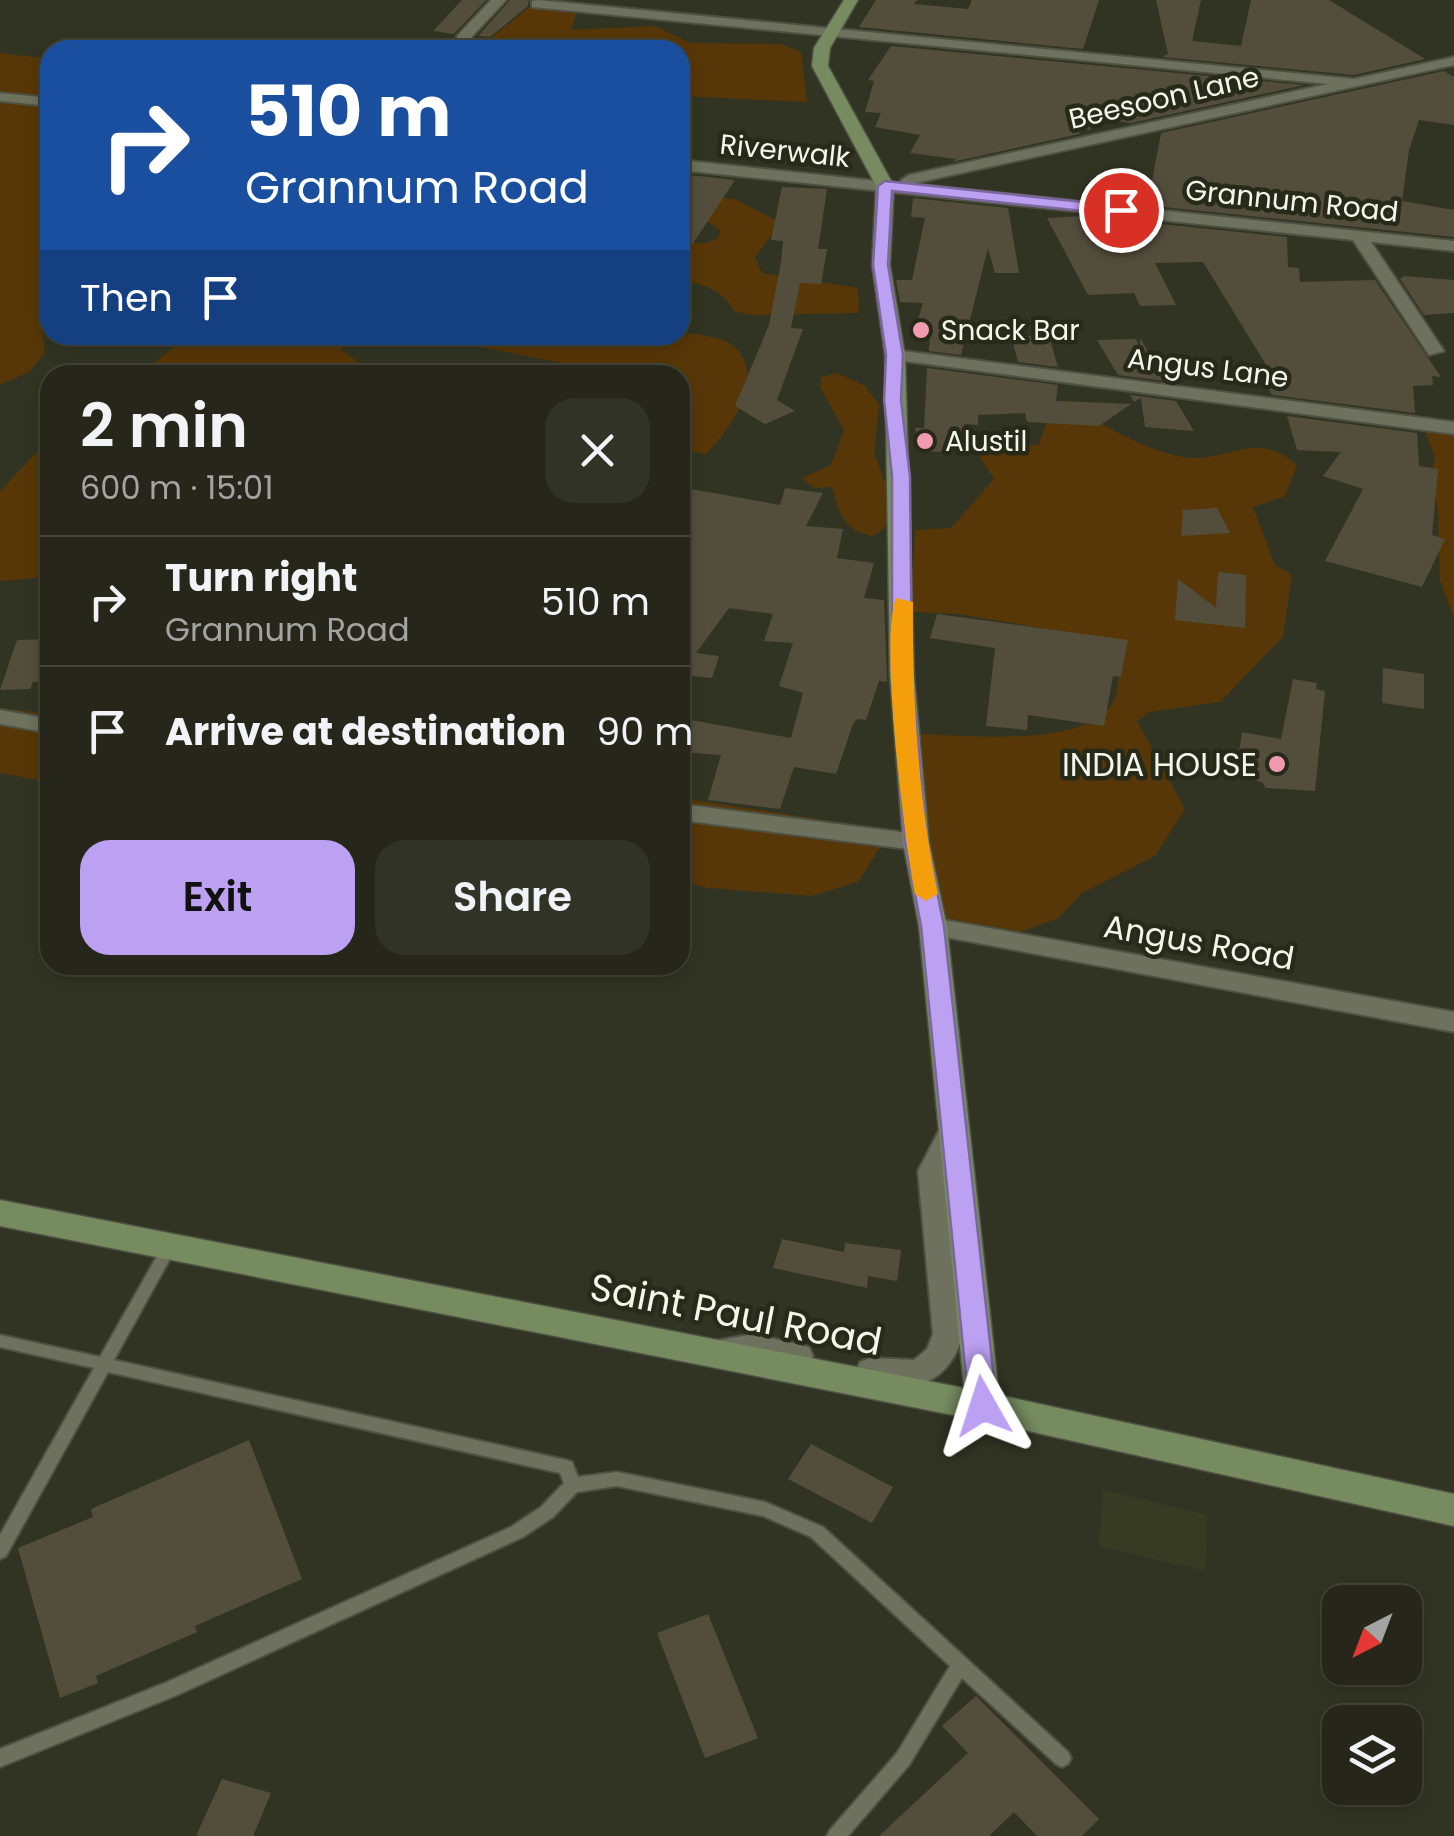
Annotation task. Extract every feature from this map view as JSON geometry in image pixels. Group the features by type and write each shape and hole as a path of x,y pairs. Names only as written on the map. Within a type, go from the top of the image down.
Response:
{"main road":[{"path":"850,0 822,48 820,66 885,186 880,265 894,355 893,400 904,535 902,676 916,842 933,926 983,1406"},
{"name":"Saint Paul Road","path":"0,1213 983,1406 1454,1510"}],"street":[{"path":"462,38 500,0"},
{"path":"537,4 763,28 834,29 1350,82"},
{"name":"Beesoon Lane","path":"885,186 1454,62"},
{"path":"0,97 40,101"},
{"name":"Riverwalk","path":"690,166 885,186"},
{"name":"Grannum Road","path":"885,186 1454,246"},
{"path":"1358,235 1435,351"},
{"name":"Angus Lane","path":"894,355 1454,428"},
{"path":"0,718 40,724"},
{"path":"690,813 916,842"},
{"name":"Angus Road","path":"933,926 1454,1022"},
{"path":"709,1352 754,1347 897,1376 922,1373 936,1364 948,1334 932,1171 954,1129"}],"lane":[{"path":"0,1551 108,1364 170,1246"},
{"path":"0,1340 566,1467 573,1486"},
{"path":"0,1758 172,1689 517,1532 547,1512 573,1486 617,1479 765,1509 817,1532 1062,1758"},
{"path":"836,1836 903,1758 961,1664"}],"shaded area":[{"path":"565,0 578,8 571,30 655,26 685,40 488,40 537,1"},
{"path":"690,43 781,44 801,52 807,102 690,96"},
{"path":"0,53 40,58 39,305 40,345 44,345 45,353 29,372 0,385"},
{"path":"719,198 735,199 781,223 755,257 762,273 858,288 859,313 751,315 734,311 712,289 690,282 690,244 707,243 718,238 721,230 700,217"},
{"path":"690,334 729,343 741,355 747,369 747,384 736,416 706,454 690,452 690,365 573,365 468,345 690,345"},
{"path":"176,345 343,345 341,350 368,365 152,365"},
{"path":"837,373 865,386 879,404 874,453 890,495 885,528 872,536 848,525 832,487 814,488 802,478 831,465 844,430 820,387 821,377"},
{"path":"1070,400 1111,429 1164,452 1195,458 1258,448 1283,455 1297,465 1285,496 1253,507 1275,565 1292,575 1283,637 1220,702 1149,712 1137,721 1185,809 1155,856 1082,893 1059,918 1000,939 948,924 916,842 916,734 1020,736 1074,728 1096,719 1114,702 1120,661 1095,637 958,614 911,612 915,530 951,528 994,479 976,451 985,443 1039,445 1053,403"},
{"path":"1424,427 1454,431 1454,619 1440,580 1438,512 1431,475 1435,458"},
{"path":"40,449 40,578 0,581 0,491"},
{"path":"0,708 40,713 40,780 0,773"},
{"path":"690,800 843,823 885,839 859,881 812,896 690,883"},
{"path":"1103,1490 1207,1515 1205,1571 1099,1546"}],"building":[{"path":"462,0 486,0 454,34 433,31"},
{"path":"510,0 529,0 528,6 490,37 478,36"},
{"path":"876,0 917,0 914,4 968,9 972,0 1099,0 1083,49 859,27"},
{"path":"1156,0 1201,0 1192,41 1241,46 1251,0 1329,0 1425,59 1354,75 1162,57 1168,54"},
{"path":"891,46 1304,85 1131,123 1093,118 1090,130 1081,129 1079,134 952,162 956,159 910,153 920,135 875,127 881,113 865,112 874,81 868,80"},
{"path":"1444,71 1454,77 1454,125 1419,120 1409,150 1402,201 1454,210 1454,237 1114,202 1118,178 1152,181 1161,133"},
{"path":"690,175 735,180 690,248"},
{"path":"782,187 827,189 818,249 827,249 821,284 800,283 791,328 803,329 777,400 795,411 765,424 735,406 769,325 783,241 771,240"},
{"path":"913,198 1008,208 1019,273 995,273 988,248 961,355 929,351 930,336 914,334 923,303 900,302 896,280 912,280 925,218 911,217"},
{"path":"1084,216 1287,237 1288,267 1299,268 1300,282 1375,280 1441,377 1432,376 1433,385 1413,386 1415,413 1272,395 1256,368 1268,368 1203,262 1155,263 1176,305 1140,306 1134,293 1088,295 1047,218"},
{"path":"1404,276 1454,280 1454,313 1424,315 1400,279"},
{"path":"1011,336 1049,336 1058,367 1018,362"},
{"path":"1140,338 1165,381 1118,375 1097,340 1136,339 1140,348"},
{"path":"927,368 1058,385 1056,401 1131,404 1099,426 1027,422 1025,413 978,415 978,425 964,424 970,451 920,452 915,428 924,428"},
{"path":"1130,395 1176,401 1194,431 1145,427 1141,398 1134,402"},
{"path":"1287,416 1417,433 1419,466 1438,469 1432,535 1445,539 1422,587 1325,561 1363,489 1323,476 1341,452 1297,450"},
{"path":"785,488 823,493 806,526 843,529 837,558 874,563 864,598 884,600 887,682 879,681 866,720 857,719 853,724 836,774 794,767 780,809 708,800 721,755 690,753 690,720 791,738 803,693 779,686 793,643 764,641 773,614 729,608 696,653 719,656 712,678 690,676 690,489 780,505"},
{"path":"1217,508 1230,533 1181,536 1183,510"},
{"path":"1218,572 1246,575 1245,628 1175,620 1178,579 1216,608"},
{"path":"937,614 1128,640 1121,677 1113,676 1104,726 1028,715 1027,730 986,726 995,648 930,638"},
{"path":"40,639 40,682 33,682 30,689 0,690 17,640"},
{"path":"1383,668 1424,674 1424,709 1382,703"},
{"name":"INDIA HOUSE","path":"1293,679 1317,683 1316,689 1325,691 1315,791 1266,788 1262,782 1235,777 1242,732 1281,739"},
{"path":"782,1239 844,1252 845,1243 901,1250 897,1281 868,1276 867,1288 773,1268"},
{"path":"249,1440 302,1579 195,1626 197,1632 96,1676 98,1683 60,1698 18,1548 93,1517 91,1509"},
{"path":"811,1444 893,1487 872,1523 788,1479"},
{"path":"708,1614 758,1738 705,1758 657,1633"},
{"path":"976,1696 1099,1819 1082,1836 1037,1836 1014,1812 989,1836 879,1836 968,1753 942,1726"},
{"path":"222,1779 271,1793 253,1836 196,1836"}],"slow traffic":[{"path":"903,602 902,676 916,842 926,894"}],"place":[{"name":"Snack Bar","path":"921,330"},
{"name":"Alustil","path":"925,441"},
{"name":"INDIA HOUSE","path":"1277,764"}],"route":[{"path":"983,1406 933,926 916,842 902,676 901,476 893,400 894,355 880,265 885,186 1121,210"}]}
